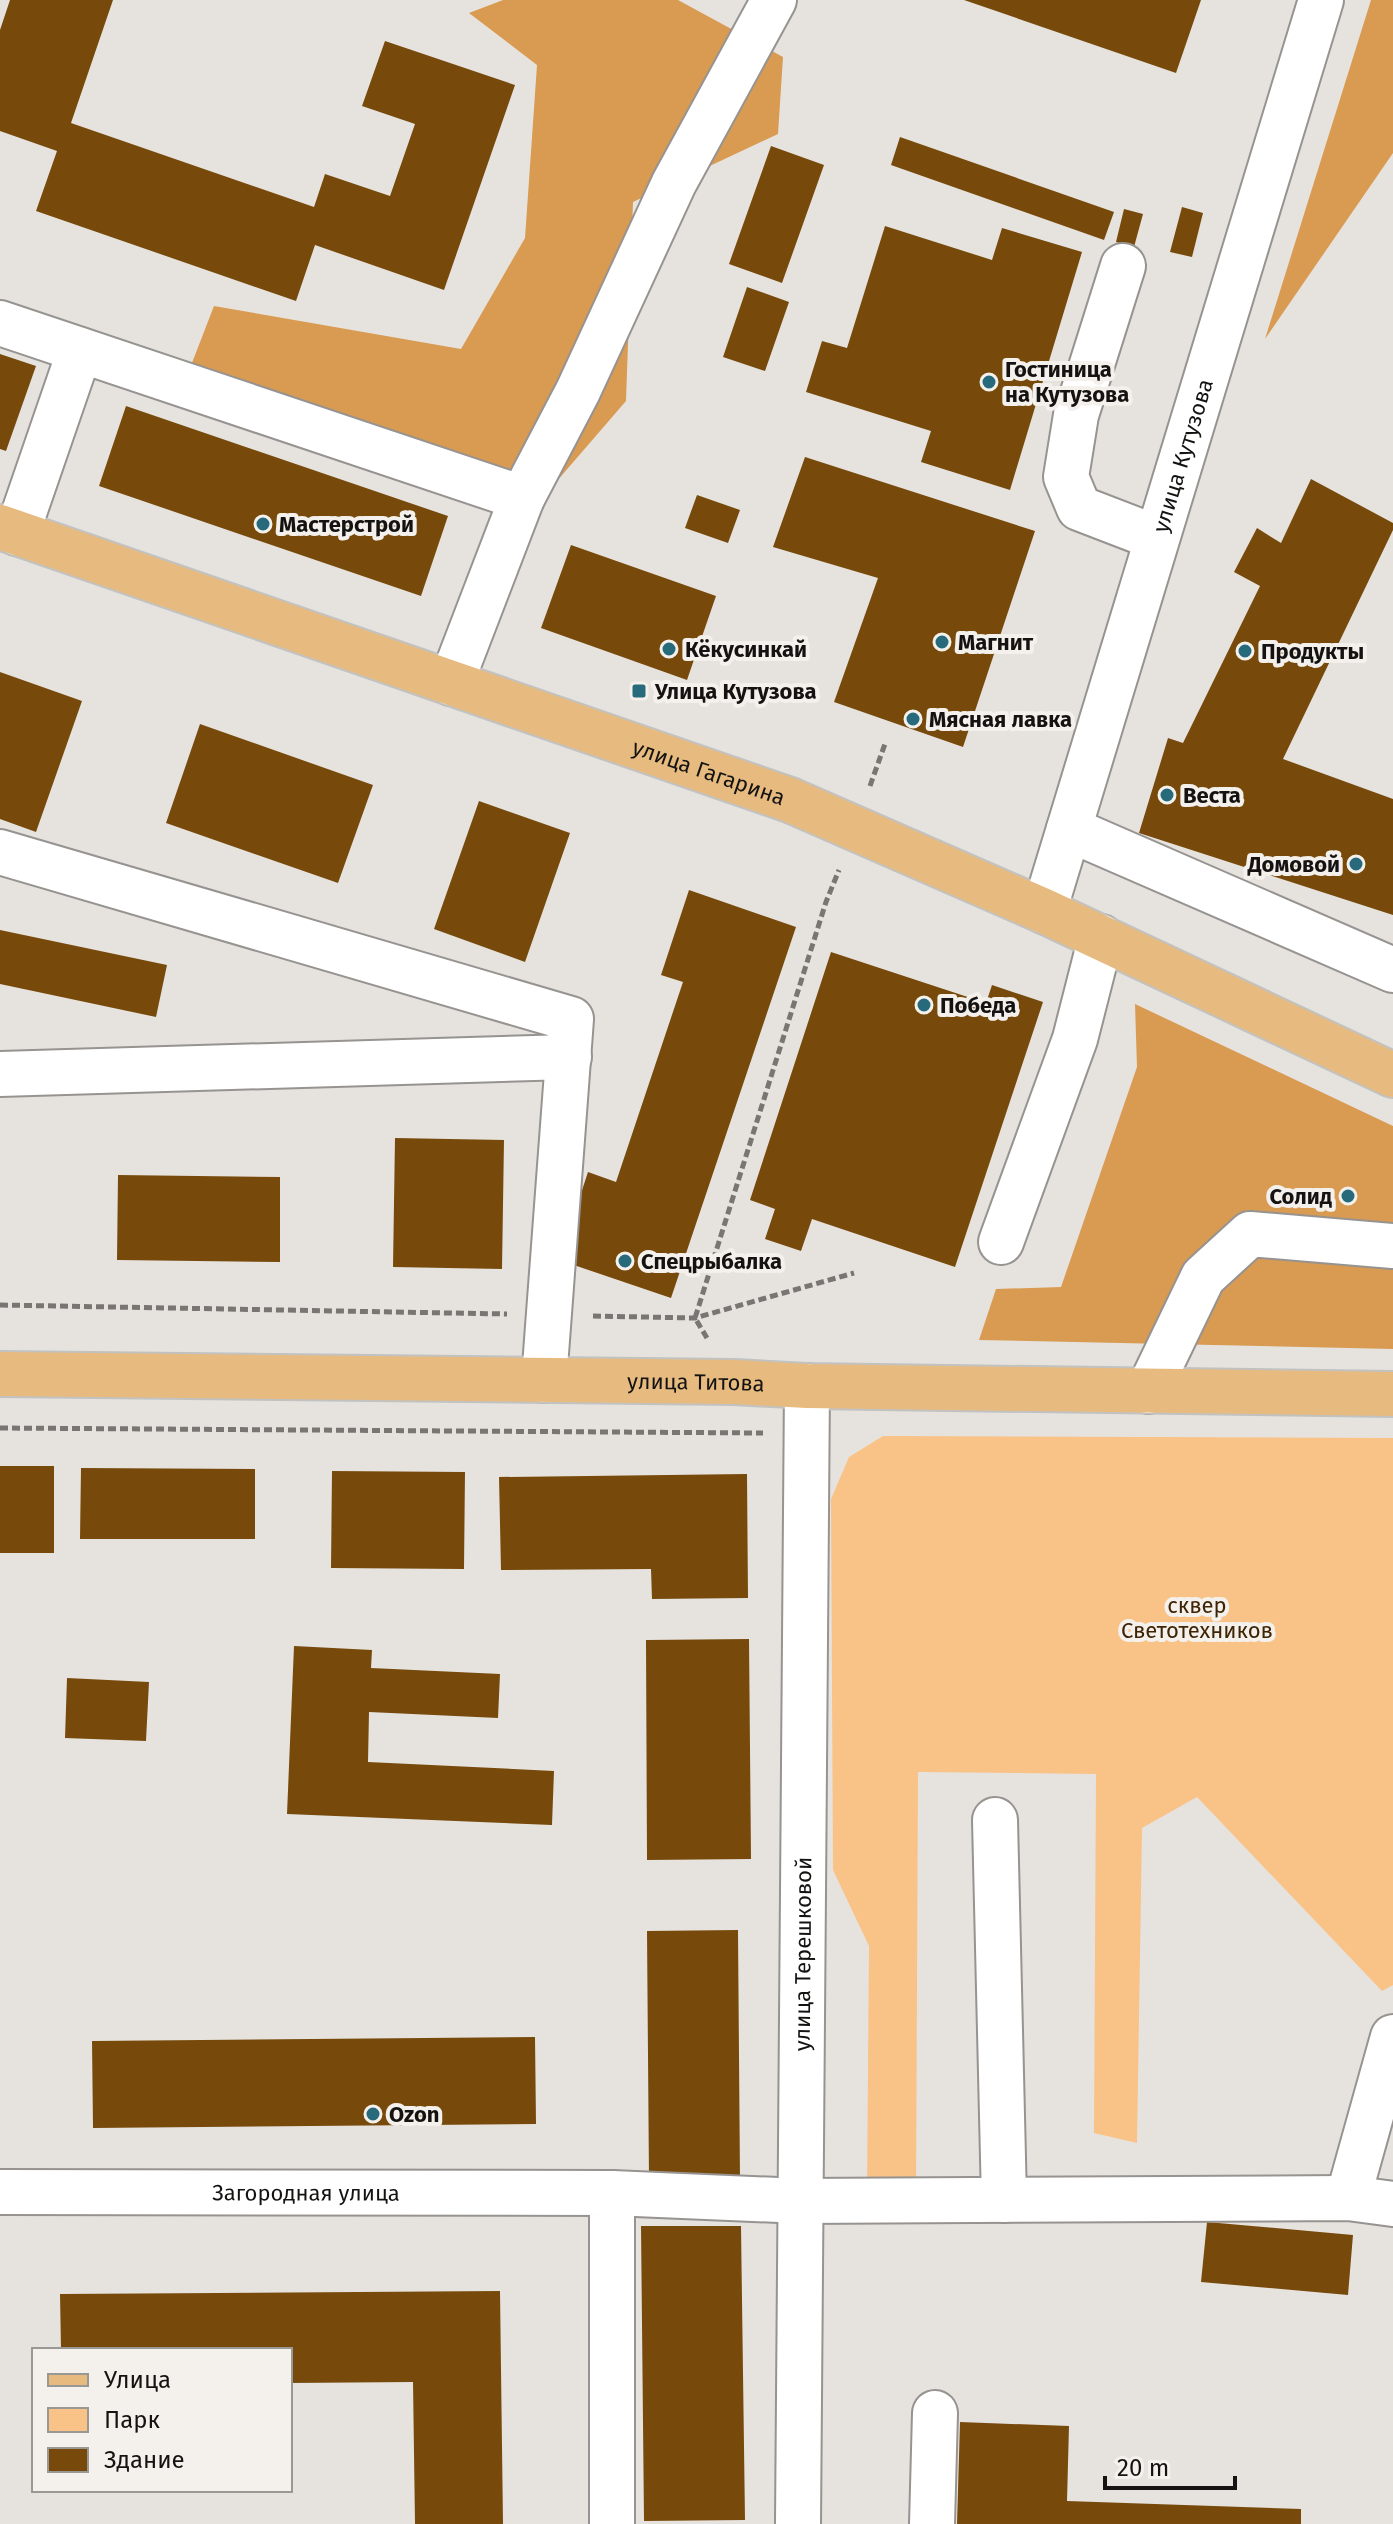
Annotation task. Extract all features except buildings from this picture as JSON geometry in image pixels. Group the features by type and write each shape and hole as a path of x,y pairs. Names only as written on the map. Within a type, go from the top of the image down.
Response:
{"main road":[{"name":"улица Гагарина","path":"8,530 790,800 1044,911 1393,1075"},
{"name":"улица Титова","path":"0,1374 734,1382 807,1386 1393,1394"}],"street":[{"path":"451,683 522,498 578,391 674,183 774,0"},
{"name":"улица Кутузова","path":"1044,911 1321,0"},
{"path":"1123,266 1076,415 1066,477 1079,508 1157,538"},
{"path":"0,323 522,498"},
{"path":"8,530 80,350"},
{"path":"1069,829 1393,970"},
{"path":"0,852 571,1019 544,1380"},
{"path":"1001,1242 1075,1039 1101,937"},
{"path":"0,1074 569,1057"},
{"path":"1148,1391 1203,1277 1250,1234 1393,1246"},
{"name":"улица Терешковой","path":"798,2524 807,1386"},
{"path":"995,1820 1004,2200"},
{"path":"1348,2198 1393,2037"},
{"name":"Загородная улица","path":"0,2192 612,2193 801,2201 1348,2198 1393,2204"},
{"path":"612,2193 612,2524"},
{"path":"932,2524 935,2413"}],"path":[{"path":"695,1318 826,902 886,741"},
{"path":"0,1305 695,1318 854,1273"},
{"path":"0,1428 808,1433"}],"green space":[{"name":"сквер Светотехников","path":"883,1436 1393,1438 1393,1985 1382,1991 1197,1797 1142,1828 1137,2143 1094,2133 1096,1774 918,1772 916,2195 867,2194 869,1946 833,1870 831,1499 849,1457"}],"shaded area":[{"path":"503,0 678,0 783,57 778,134 633,202 626,401 506,540 472,465 190,368 214,306 461,349 525,238 537,65 469,13"},
{"path":"1371,0 1393,0 1393,153 1265,339"},
{"path":"1135,1004 1393,1126 1393,1349 979,1340 996,1289 1061,1287 1137,1067"}],"place":[{"name":"Гостиница на Кутузова","path":"989,382"},
{"name":"Мастерстрой","path":"263,524"},
{"name":"Магнит","path":"942,642"},
{"name":"Кёкусинкай","path":"669,649"},
{"name":"Продукты","path":"1245,651"},
{"name":"Улица Кутузова","path":"639,691"},
{"name":"Мясная лавка","path":"913,719"},
{"name":"Веста","path":"1167,795"},
{"name":"Домовой","path":"1356,864"},
{"name":"Победа","path":"924,1005"},
{"name":"Солид","path":"1348,1196"},
{"name":"Спецрыбалка","path":"625,1261"},
{"name":"Ozon","path":"373,2114"}]}
